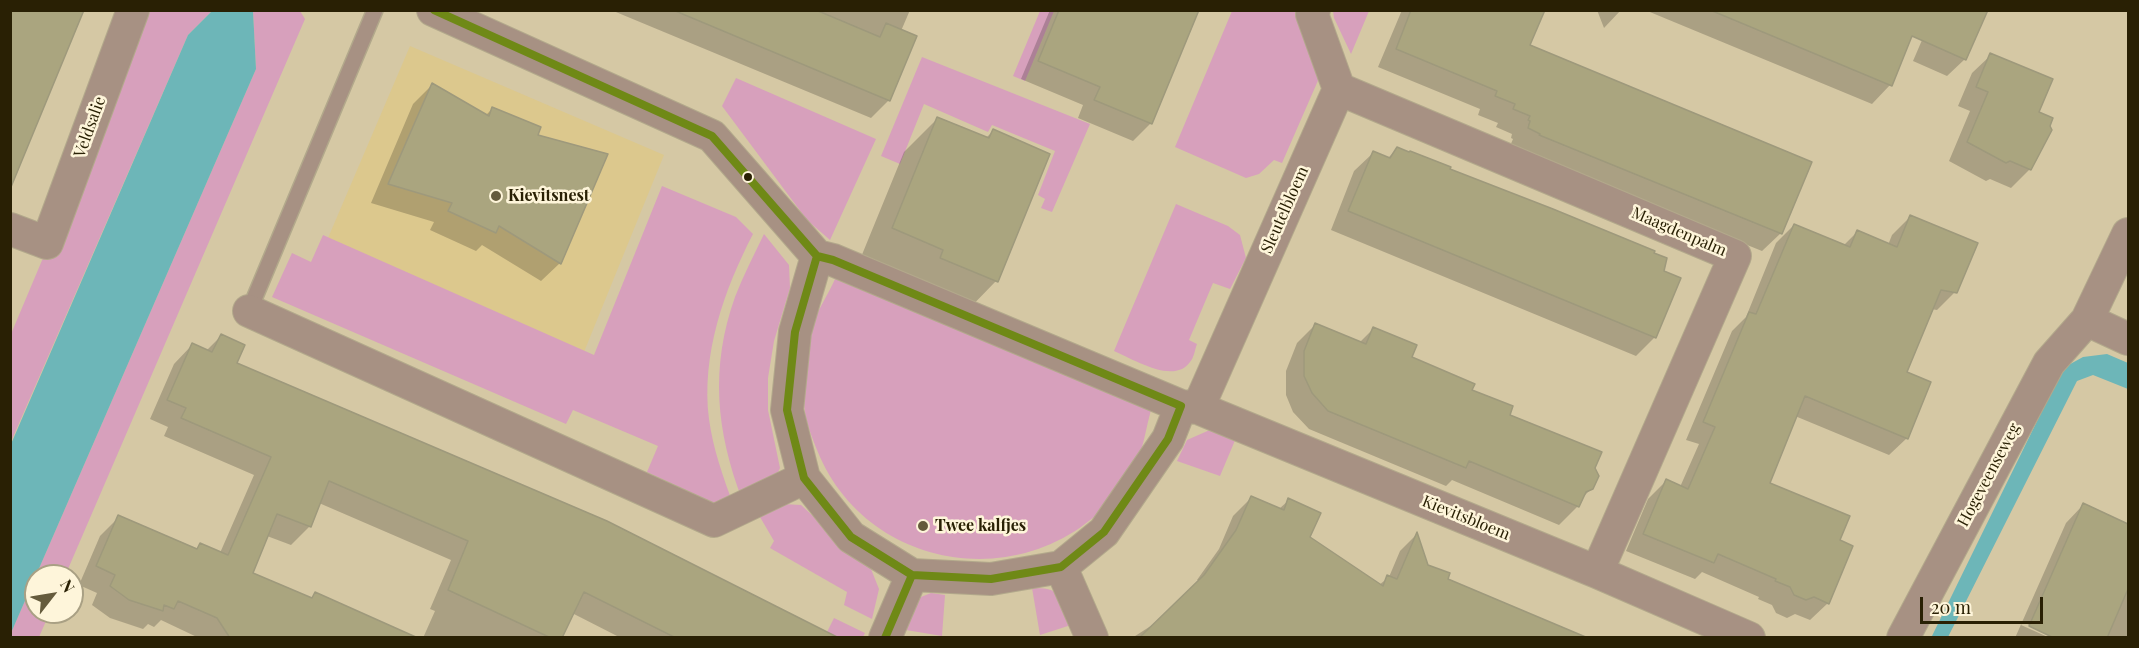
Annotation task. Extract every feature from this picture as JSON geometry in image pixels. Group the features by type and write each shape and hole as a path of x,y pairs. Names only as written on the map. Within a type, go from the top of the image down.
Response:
{"street":[{"name":"Veldsalie","path":"10,229 47,243 133,10"},
{"path":"433,10 712,136 817,256 795,332 787,410 804,478 851,537 912,575 991,579 1060,567 1104,532 1190,407"},
{"path":"1314,10 1312,14 1339,89"},
{"name":"Sleutelbloem","path":"1190,407 1339,89"},
{"name":"Maagdenpalm","path":"1339,89 1735,256 1597,572"},
{"name":"Hogeveenseweg","path":"1903,638 2049,363 2088,321 2128,234"},
{"name":"Kievitsbloem","path":"817,256 833,260 1597,572 1749,638"},
{"path":"249,311 714,521 804,478"},
{"path":"2088,321 2128,339"},
{"path":"1060,567 1092,638"},
{"path":"885,638 912,575"}],"lane":[{"path":"249,311 375,10"}],"shaded area":[{"path":"147,11 212,11 188,35 10,444 11,334"},
{"path":"253,11 300,11 305,19 70,564 41,564 256,69"},
{"path":"1040,11 1054,11 1025,81 1013,76"},
{"path":"1232,11 1295,11 1320,76 1282,163 1274,160 1259,174 1246,178 1175,147"},
{"path":"1333,11 1369,11 1351,54 1334,18"},
{"name":"Kievitsnest","path":"410,46 664,155 584,352 328,238"},
{"path":"922,57 1090,124 1052,212 1041,208 1045,199 1038,195 1055,151 992,125 988,132 924,104 900,164 881,156"},
{"path":"736,78 876,139 830,240 807,220 722,106"},
{"path":"662,186 736,217 753,234 724,300 708,371 707,395 711,430 733,504 718,505 647,472 658,446 573,410 566,424 272,297 292,253 311,262 323,235 594,355"},
{"path":"1176,204 1228,226 1240,235 1246,258 1230,289 1213,283 1189,340 1197,344 1191,360 1183,368 1164,371 1114,351"},
{"path":"764,234 789,265 790,288 774,341 768,378 768,410 780,468 773,483 742,499 726,449 719,399 719,374 727,323 735,297"},
{"path":"835,279 1151,410 1138,460 1119,493 1081,527 1046,546 1009,556 971,559 934,553 899,540 867,519 840,492 820,457 809,430 804,408 811,328"},
{"path":"1212,429 1236,438 1220,476 1177,461 1187,440"},
{"path":"783,504 801,505 871,569 879,589 872,619 844,605 847,592 770,548 774,541 760,517"},
{"path":"1032,588 1056,592 1063,602 1071,625 1040,635"},
{"path":"931,593 945,595 942,636 906,630 916,599"},
{"path":"24,603 24,624 45,624 39,637 11,638"},
{"path":"834,618 865,633 863,637 824,638"}],"water":[{"path":"212,11 253,11 256,69 41,564 24,564 24,603 11,633 11,444 188,35"},
{"path":"2107,354 2128,363 2128,389 2093,375 2077,381 1948,637 1931,638 2063,368 2083,357"}],"building":[{"path":"10,10 84,10 11,187 10,186"},
{"path":"673,10 816,10 880,37 886,23 917,36 890,101"},
{"path":"1059,10 1199,10 1152,124 1094,100 1100,87 1038,61"},
{"path":"1411,10 1545,10 1530,45 1812,162 1782,234 1539,135 1528,128 1530,116 1513,109 1515,104 1495,96 1497,91 1396,49"},
{"path":"1710,10 1988,10 1966,60 1912,36 1892,86"},
{"path":"1990,53 2053,79 2039,112 2053,118 2050,126 2052,130 2031,170 2010,161 2006,163 1967,142 1988,92 1976,87"},
{"path":"432,83 489,116 492,107 541,127 538,135 608,154 561,264 499,226 496,233 448,211 452,203 388,184"},
{"path":"937,117 989,138 993,129 1050,154 998,282 940,258 943,250 892,228"},
{"path":"1397,147 1451,167 1450,169 1553,209 1667,258 1664,271 1681,278 1656,338 1348,211 1373,151 1390,158"},
{"path":"1910,215 1978,243 1957,293 1941,290 1907,372 1931,382 1908,439 1805,396 1770,483 1850,516 1840,540 1853,546 1829,604 1814,597 1806,600 1794,595 1790,587 1775,581 1776,579 1718,554 1714,563 1643,534 1666,479 1688,489 1715,427 1703,422 1749,312 1756,314 1794,224 1850,247 1857,230 1897,247"},
{"path":"1315,323 1366,344 1373,327 1417,345 1412,357 1475,384 1472,390 1513,406 1510,415 1602,452 1595,468 1599,476 1593,489 1586,492 1579,507 1469,461 1466,468 1328,411 1312,393 1304,376 1304,351"},
{"path":"221,334 245,345 237,363 607,521 839,638 676,638 584,592 562,638 551,638 448,590 468,541 329,481 311,527 277,514 253,573 312,598 315,592 418,638 230,638 217,618 178,601 174,609 164,605 163,611 129,600 110,586 115,575 96,566 118,515 197,549 200,543 228,555 271,457 181,418 186,408 167,400 192,343 212,352"},
{"path":"1251,496 1284,510 1288,498 1321,513 1310,537 1383,586 1387,575 1397,579 1417,532 1428,565 1450,573 1448,579 1588,638 1139,638 1204,575 1236,530"},
{"path":"2083,503 2128,524 2128,589 2107,638 2054,638 2029,626"}],"transit line":[{"path":"434,10 712,136 817,256"},
{"path":"817,256 833,260 1181,406 1168,439 1104,532 1061,567 991,579 912,575 851,537 804,478 787,410 795,332 817,256"},
{"path":"885,638 912,575"}],"place":[{"name":"Kievitsnest","path":"496,196"},
{"name":"Twee kalfjes","path":"923,526"}]}
